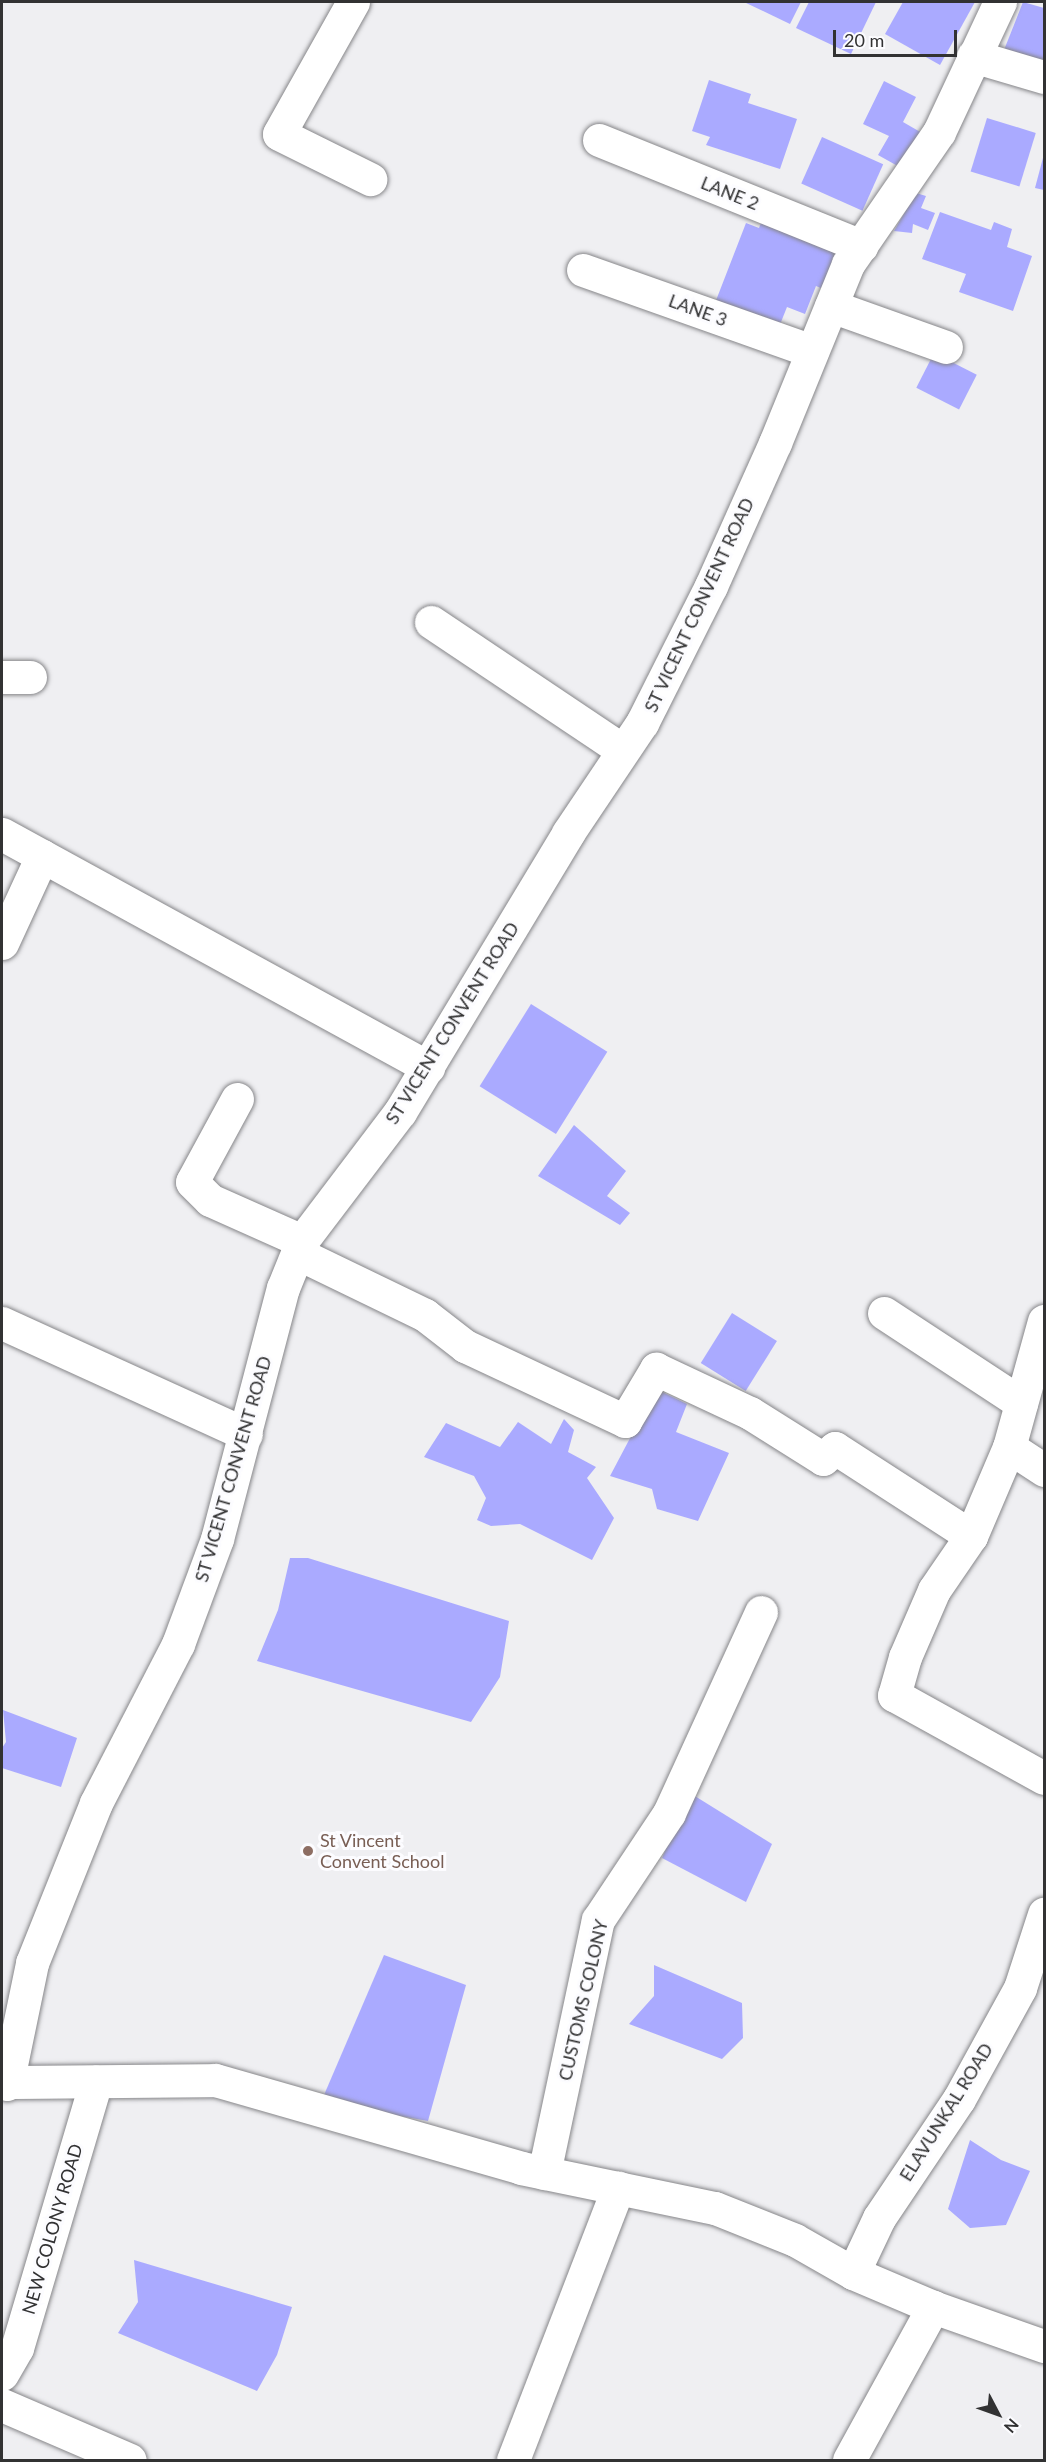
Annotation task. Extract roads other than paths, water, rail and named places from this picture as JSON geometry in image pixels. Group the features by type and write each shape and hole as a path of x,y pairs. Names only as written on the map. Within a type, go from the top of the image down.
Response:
{"street":[{"path":"353,2 279,134 370,179"},
{"name":"ST VICENT CONVENT ROAD","path":"4,2083 32,1963 96,1803 178,1644 217,1539 283,1288 300,1247 400,1112 622,750 642,723 711,586 848,264 939,132 1000,2"},
{"path":"973,56 1044,76"},
{"name":"LANE 2","path":"599,140 861,246"},
{"name":"LANE 3","path":"583,270 812,351"},
{"path":"831,306 946,347"},
{"path":"431,622 622,750"},
{"path":"2,834 428,1067"},
{"path":"2,943 42,856"},
{"path":"237,1098 192,1182 210,1200 425,1315 465,1346 625,1421 656,1369 750,1413 823,1459 835,1448 971,1536"},
{"path":"884,1313 1021,1403"},
{"path":"1044,1321 1009,1447 971,1536 934,1590 905,1657 894,1695 1044,1778"},
{"path":"2,1323 246,1434"},
{"path":"1009,1447 1044,1470"},
{"name":"CUSTOMS COLONY","path":"544,2173 598,1920 669,1813 761,1612"},
{"name":"ELAVUNKAL ROAD","path":"854,2273 879,2217 959,2099 1020,1988 1044,1914"},
{"path":"4,2083 215,2080 544,2173 715,2208 795,2240 854,2273 933,2307 1044,2346"},
{"name":"NEW COLONY ROAD","path":"2,2374 17,2348 96,2081"},
{"path":"513,2460 618,2188"},
{"path":"849,2460 933,2307"},
{"path":"2,2405 130,2460"}],"place":[{"name":"St Vincent Convent School","path":"308,1851"}]}
